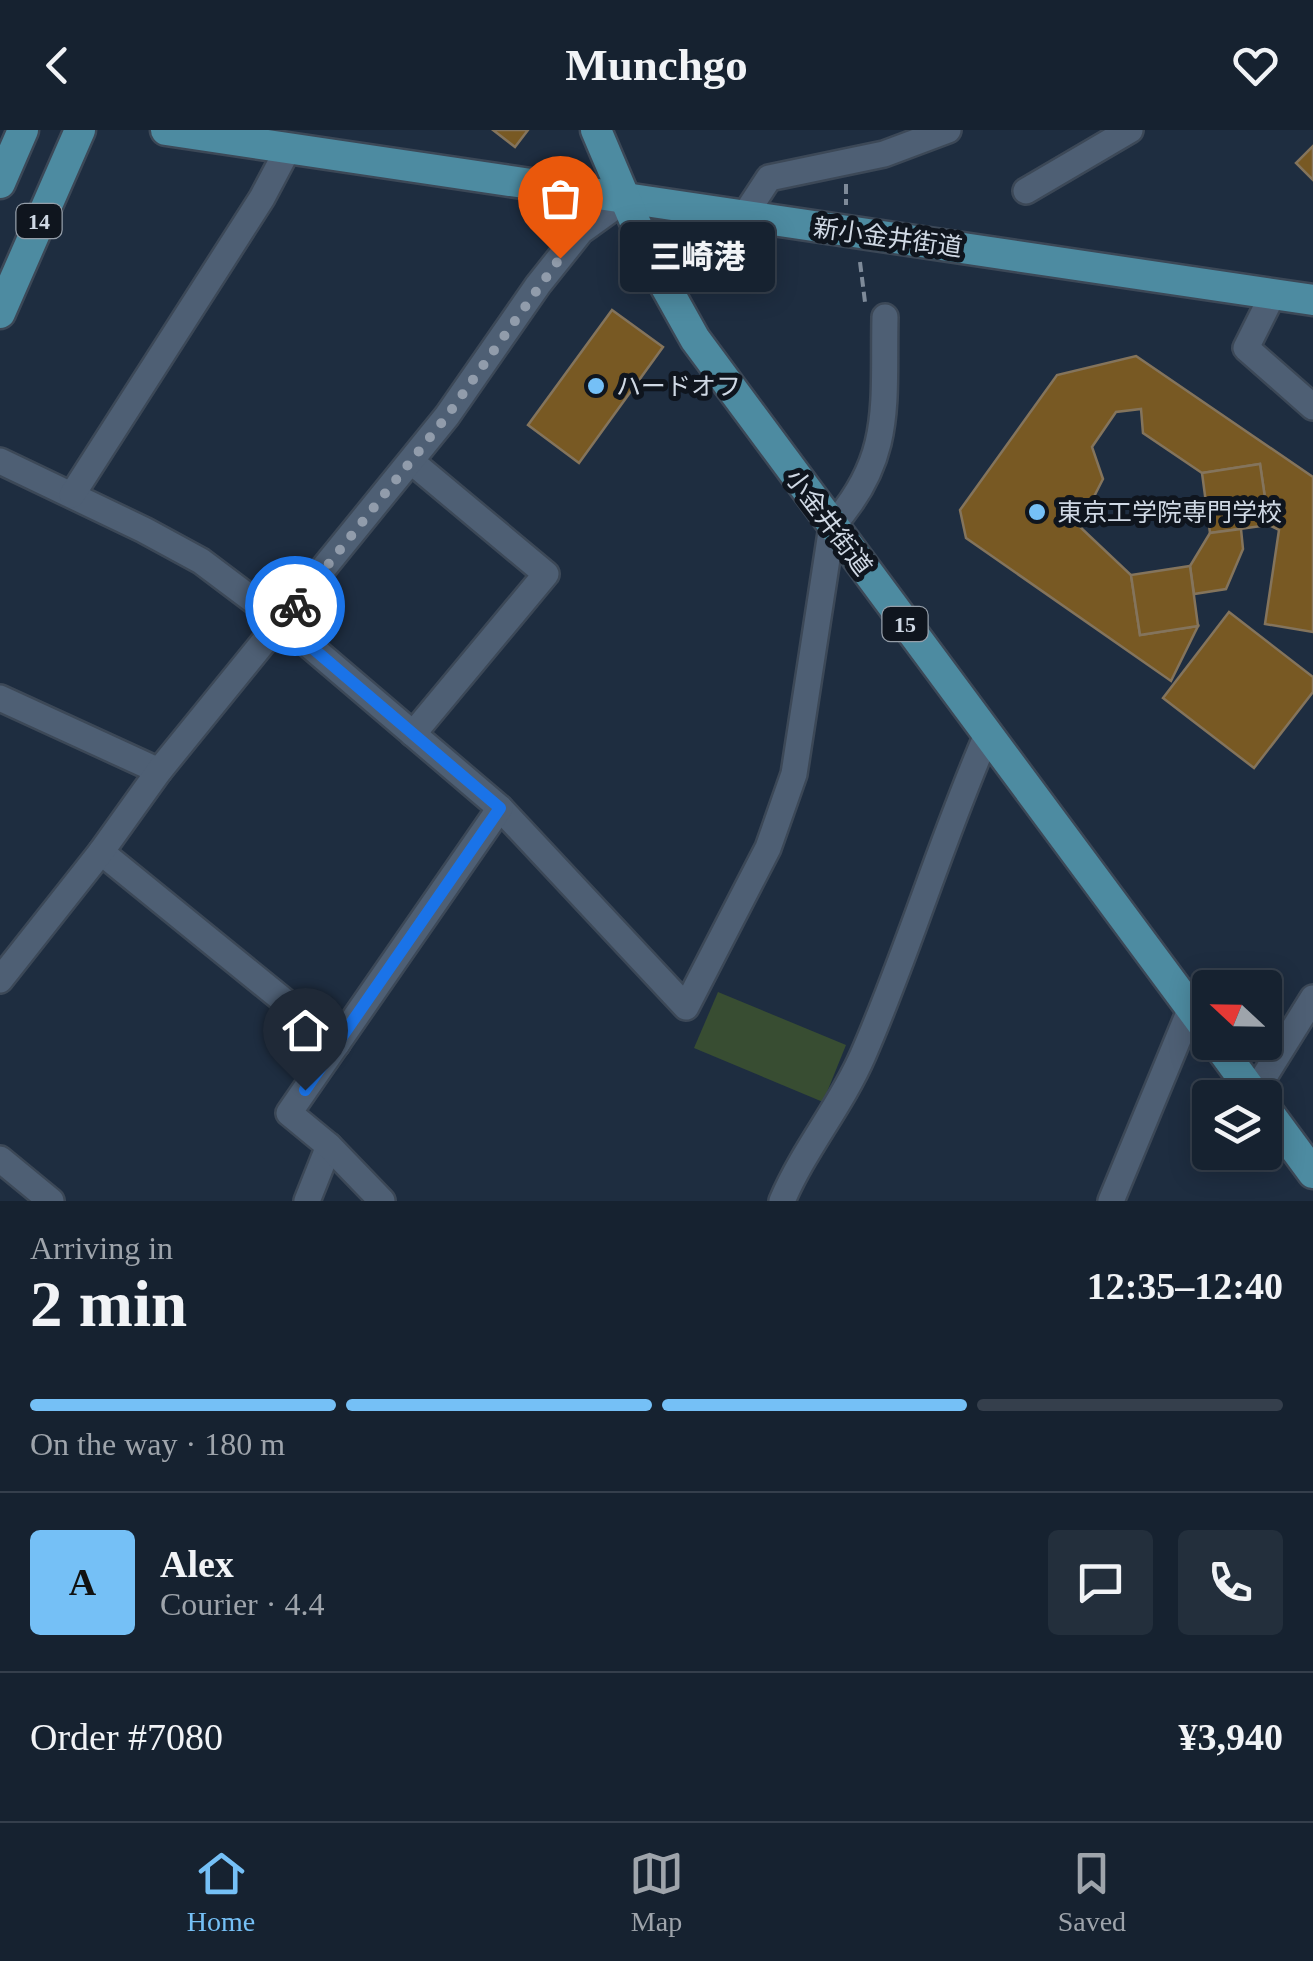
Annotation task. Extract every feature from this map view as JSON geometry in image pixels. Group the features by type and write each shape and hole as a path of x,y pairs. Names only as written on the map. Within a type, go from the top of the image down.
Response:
{"main road":[{"name":"14","path":"0,183 23,130"},
{"name":"14","path":"0,312 80,130"},
{"name":"新小金井街道","path":"166,130 1313,300"},
{"name":"小金井街道","path":"596,130 652,262 696,339 1192,1011"},
{"path":"1282,1131 1313,1173"}],"street":[{"path":"744,216 769,178 884,154 948,130"},
{"path":"1026,191 1130,130"},
{"path":"72,495 262,198 289,147"},
{"path":"0,979 101,852 159,771 412,462 581,231 624,200"},
{"path":"1272,294 1246,348 1313,407"},
{"path":"0,461 200,561 282,622 500,808 686,1007 768,848 794,774 832,526 855,500 882,436 885,318"},
{"path":"412,462 546,574 413,734"},
{"path":"0,698 159,771"},
{"path":"782,1201 796,1168 853,1078 892,990 919,906 987,735"},
{"path":"382,1201 329,1146 289,1113 500,808"},
{"path":"101,852 336,1044"},
{"path":"1270,1080 1313,998"},
{"path":"1111,1201 1190,1008"},
{"path":"306,1201 329,1146"},
{"path":"0,1158 51,1201"}],"green space":[{"path":"718,992 846,1045 823,1102 694,1048"}],"building":[{"path":"493,130 528,130 515,147"},
{"path":"1313,146 1313,180 1296,163"},
{"name":"ハードオフ","path":"612,310 663,347 579,463 528,425"},
{"path":"1136,356 1313,477 1313,632 1265,624 1279,530 1269,525 1260,464 1202,473 1143,433 1141,409 1116,412 1092,447 1103,479 1079,526 1131,575 1140,635 1198,626 1171,681 966,538 960,510 1057,375"},
{"path":"1260,464 1269,525 1210,533 1202,473"},
{"path":"1241,529 1243,549 1226,589 1194,594 1190,566 1210,533"},
{"path":"1190,566 1198,626 1140,635 1131,575"},
{"path":"1229,612 1313,677 1313,692 1254,768 1163,698"}],"way so far":[{"path":"295,606 447,416 560,258"}],"place":[{"name":"三崎港","path":"560,258"},
{"name":"ハードオフ","path":"596,386"},
{"name":"東京工学院専門学校","path":"1037,512"}],"route":[{"path":"295,606 282,622 500,808 305,1090"}]}
